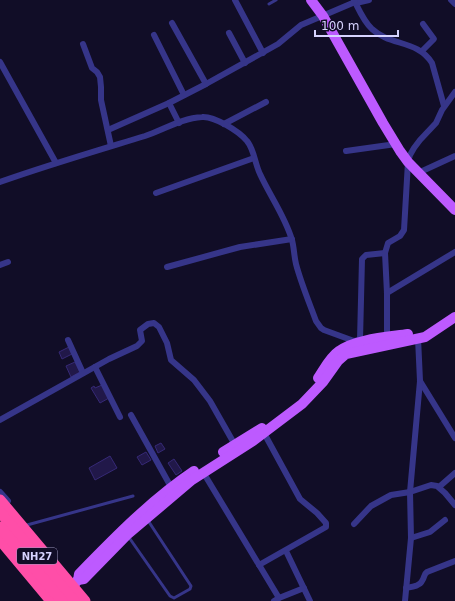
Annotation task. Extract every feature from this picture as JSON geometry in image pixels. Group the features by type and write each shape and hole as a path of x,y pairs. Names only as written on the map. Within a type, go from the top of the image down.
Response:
{"highway":[{"path":"0,500 72,582 83,600"},
{"name":"NH27","path":"0,512 83,600"},
{"name":"NH27","path":"0,527 62,601"},
{"path":"0,540 51,601"}],"main road":[{"path":"311,0 322,16 396,144 408,162 455,210"},
{"path":"59,601 72,582 116,535 171,486 261,428 307,393 338,351 357,343 416,332 427,328 455,309"},
{"path":"72,582 84,579 127,535 203,472 253,441 302,404 323,382 338,361 346,354 425,337 455,317"}],"street":[{"path":"235,0 263,53"},
{"path":"108,130 169,103 245,63 278,44 302,25 355,2 369,0"},
{"path":"451,0 455,4"},
{"path":"355,2 372,30 391,41 422,51 428,57 432,63 444,106"},
{"path":"172,23 206,84"},
{"path":"422,51 434,39 423,24"},
{"path":"229,33 245,63"},
{"path":"154,35 184,95"},
{"path":"83,44 92,68 100,77 101,100 111,146"},
{"path":"0,62 56,163"},
{"path":"387,337 385,253 388,243 400,236 404,230 408,162 414,148 436,123 444,106 455,92"},
{"path":"224,124 266,102"},
{"path":"169,103 179,123"},
{"path":"0,182 56,163 146,136 179,123 202,117 216,119 248,141 263,182 278,207 292,239 296,264 318,325 324,330 354,341 361,338 362,259 366,255 385,253"},
{"path":"346,151 396,144"},
{"path":"418,173 455,156"},
{"path":"156,193 254,158"},
{"path":"167,267 240,247 292,239"},
{"path":"387,293 455,252"},
{"path":"0,265 8,262"},
{"path":"0,420 83,373 137,346 142,341 140,330 151,323 156,323 167,343 171,360 194,380 210,401 235,444"},
{"path":"405,601 411,538 410,492 420,381 418,338"},
{"path":"68,340 83,373"},
{"path":"95,367 120,418"},
{"path":"420,381 455,438"},
{"path":"131,415 171,486"},
{"path":"260,565 325,529 326,525 317,513 300,499 264,433"},
{"path":"203,472 260,565 276,599 304,588"},
{"path":"439,487 455,473"},
{"path":"354,524 376,503 396,493 410,492 431,485 439,487 455,505"},
{"path":"0,492 63,567 72,582"},
{"path":"411,538 430,532 445,520"},
{"path":"286,551 310,601"},
{"path":"406,588 420,584 427,572 455,561"}],"lane":[{"path":"269,4 276,0"},
{"path":"27,524 134,496"},
{"path":"127,535 170,596 174,598 190,589 191,586 146,518"}],"building":[{"path":"69,347 72,354 62,359 59,352"},
{"path":"75,362 80,372 71,377 66,366"},
{"path":"102,385 109,398 100,403 91,388"},
{"path":"161,443 165,449 158,453 155,446"},
{"path":"146,452 151,460 142,465 137,457"},
{"path":"110,456 117,468 95,480 89,468"},
{"path":"174,459 182,471 176,475 168,463"}]}
